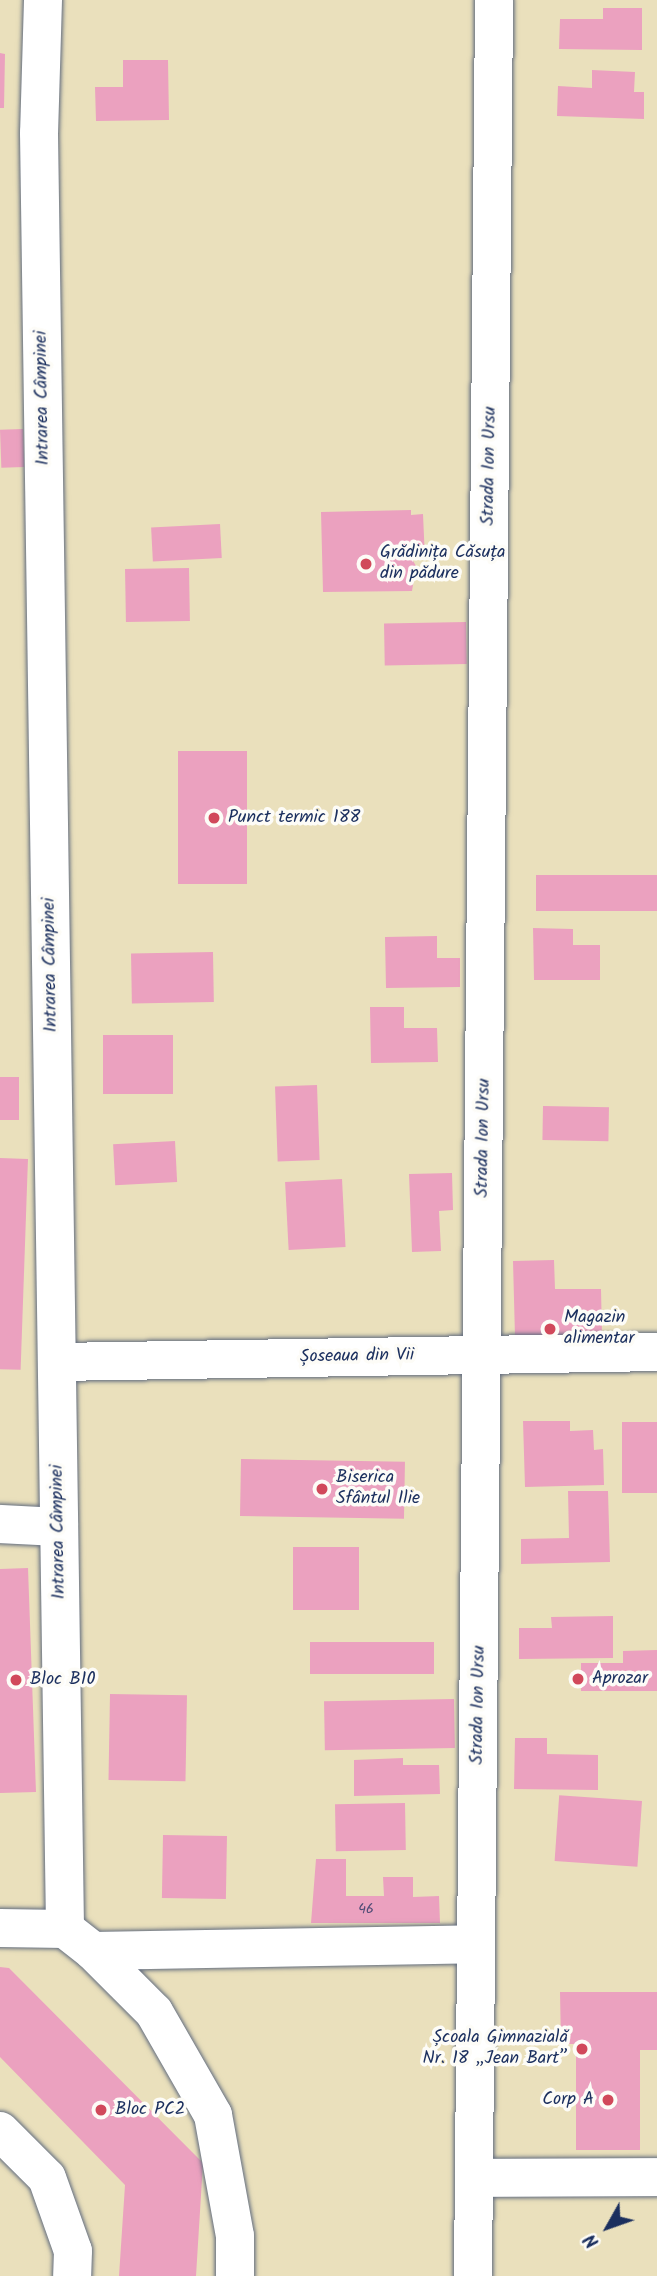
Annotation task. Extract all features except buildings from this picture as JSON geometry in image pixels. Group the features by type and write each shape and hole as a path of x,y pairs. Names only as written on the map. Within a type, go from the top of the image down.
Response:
{"street":[{"name":"Intrarea Câmpinei","path":"43,0 39,133 59,1527 79,1940"},
{"name":"Strada Ion Ursu","path":"473,2276 494,0"},
{"name":"Șoseaua din Vii","path":"57,1362 657,1352"},
{"path":"0,1524 59,1527"},
{"path":"0,1928 79,1940 476,1944"},
{"path":"79,1940 154,2012 213,2115 236,2236 235,2276"},
{"path":"0,2132 47,2178 73,2251 72,2276"},
{"path":"474,2178 657,2177"}],"place":[{"name":"Grădinița Căsuța din pădure","path":"366,564"},
{"name":"Punct termic 188","path":"214,818"},
{"name":"Magazin alimentar","path":"550,1329"},
{"name":"Biserica Sfântul Ilie","path":"322,1489"},
{"name":"Aprozar","path":"578,1679"},
{"name":"Bloc B10","path":"16,1680"},
{"name":"Școala Gimnazială Nr. 18 „Jean Bart”","path":"582,2049"},
{"name":"Corp A","path":"608,2100"},
{"name":"Bloc PC2","path":"101,2110"}]}
